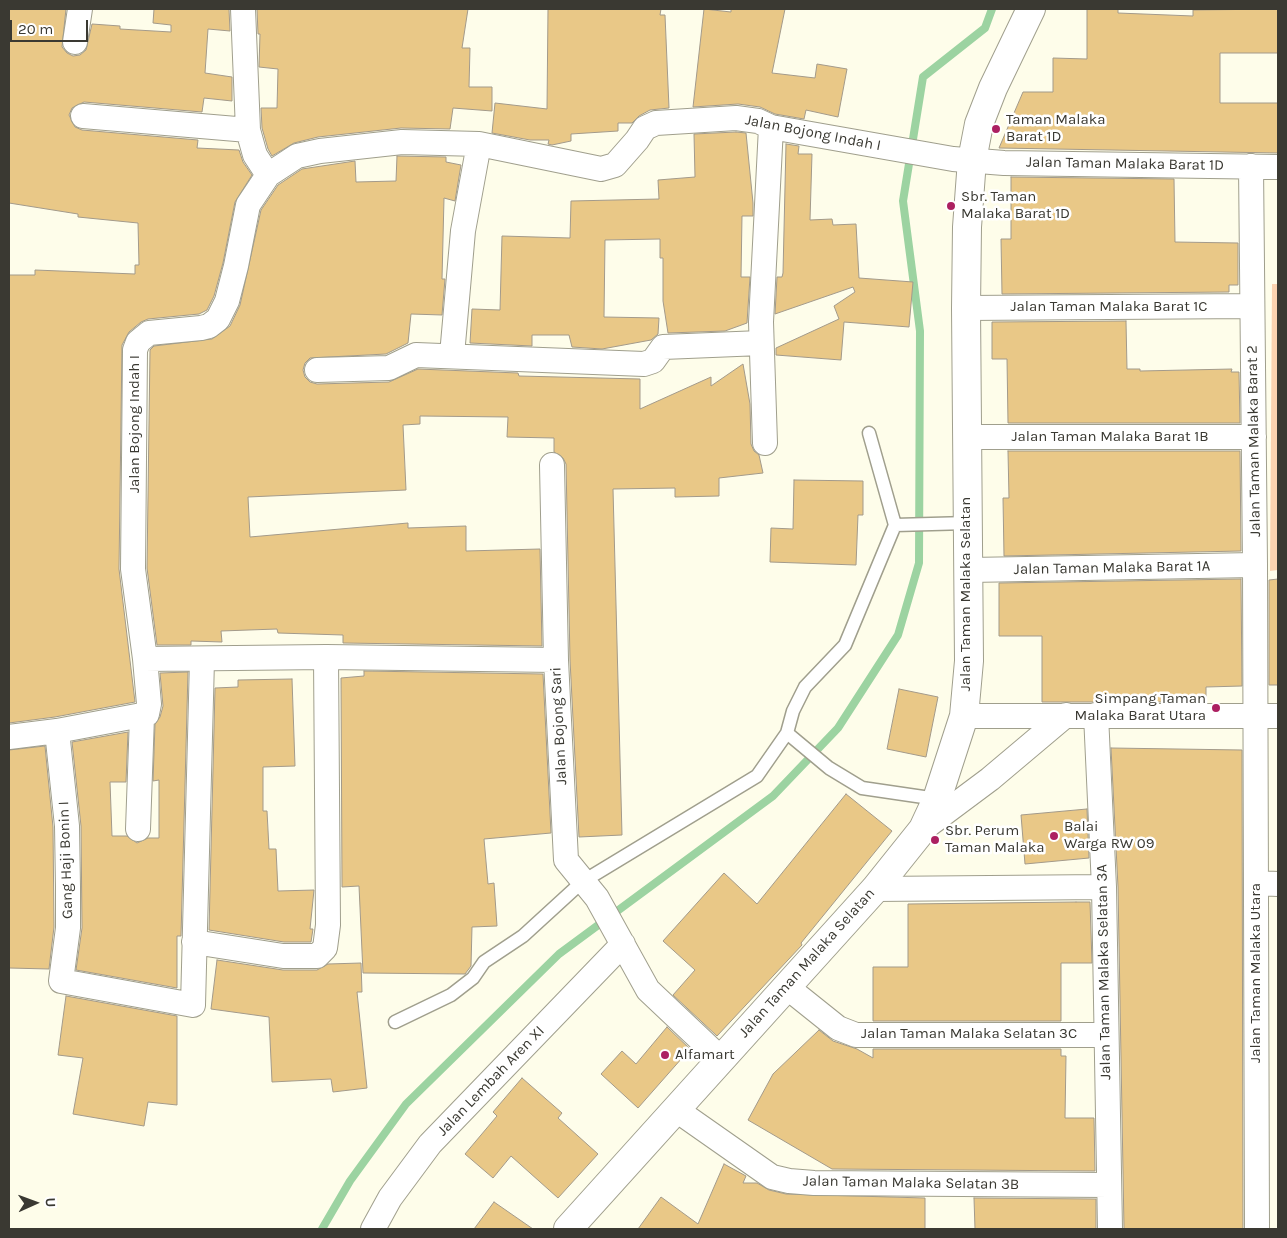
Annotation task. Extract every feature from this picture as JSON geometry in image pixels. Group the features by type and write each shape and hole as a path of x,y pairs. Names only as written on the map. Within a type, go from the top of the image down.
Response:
{"street":[{"path":"75,42 80,9"},
{"path":"242,9 248,130 255,155 268,175"},
{"name":"Jalan Taman Malaka Selatan","path":"572,1228 674,1109 788,988 875,889 923,829 937,799 964,716 969,661 969,570 954,523 966,437 967,227 972,160 983,115 1031,9"},
{"path":"83,116 248,130"},
{"name":"Jalan Bojong Indah I","path":"142,716 148,711 145,659 133,569 135,350 138,342 149,333 201,328 209,326 218,319 226,301 236,266 248,205 268,175 297,156 320,151 402,142 479,144 601,170 614,165 637,140 644,128 656,123 736,118 758,121 771,127 887,148 972,160"},
{"path":"765,443 762,342 771,127"},
{"path":"452,355 463,231 479,144"},
{"name":"Jalan Taman Malaka Barat 1D","path":"972,160 1278,167"},
{"name":"Jalan Taman Malaka Barat 2","path":"1251,166 1255,565 1267,716"},
{"name":"Jalan Taman Malaka Barat 1C","path":"966,308 1252,306"},
{"path":"317,370 389,368 411,356 452,355 644,364 653,361 663,347 762,342"},
{"name":"Jalan Taman Malaka Barat 1B","path":"966,437 1254,437"},
{"path":"552,465 556,660"},
{"name":"Jalan Taman Malaka Barat 1A","path":"969,570 1255,565"},
{"name":"Jalan Bojong Sari","path":"145,659 202,660 218,657 326,657 556,660 566,860 589,890 621,939 648,990 720,1058"},
{"path":"202,660 194,942 283,956 317,956 326,948 328,925 326,657"},
{"name":"Jalan Taman Malaka Selatan 3A","path":"1096,715 1104,887 1105,1035 1110,1229"},
{"path":"9,737 57,731 142,716 138,829"},
{"path":"964,716 1267,716"},
{"path":"923,829 990,779 1066,716"},
{"name":"Jalan Taman Malaka Utara","path":"1257,1229 1268,1141 1267,716"},
{"name":"Gang Haji Bonin I","path":"57,731 67,826 68,878 68,928 61,980 69,984 192,1006 194,942"},
{"path":"875,889 1104,887"},
{"name":"Jalan Lembah Aren XI","path":"373,1229 390,1198 430,1144 621,939"},
{"name":"Jalan Taman Malaka Selatan 3C","path":"788,988 838,1028 856,1035 1105,1035"},
{"name":"Jalan Taman Malaka Selatan 3B","path":"674,1109 772,1177 789,1181 814,1184 1108,1185"}],"lane":[{"path":"396,1022 451,995 472,978 484,962 757,776 787,733 793,711 805,687 846,646 902,524 869,433"},
{"path":"902,524 954,523"},
{"path":"787,733 829,768 862,788 937,799"}],"shaded area":[{"path":"1272,284 1278,284 1278,570 1270,571"}],"building":[{"path":"9,9 66,9 62,47 73,56 80,55 86,50 92,24 120,26 120,29 171,32 171,25 153,23 154,9 229,9 230,31 208,29 205,73 232,77 232,101 204,98 202,112 84,102 72,108 69,115 75,127 82,130 198,140 197,148 239,150 243,162 252,175 235,202 223,263 214,296 207,310 199,314 148,319 129,332 122,345 119,569 135,702 55,717 9,723 9,275 35,275 35,270 135,274 135,265 139,265 138,223 78,217 78,214 9,203"},
{"path":"257,9 468,9 462,48 470,48 469,87 492,87 492,111 453,108 450,129 401,128 318,137 294,143 272,156 262,128 261,108 277,108 278,69 259,67 260,34 258,34"},
{"path":"548,9 661,9 660,15 665,15 669,108 650,110 639,116 632,123 618,123 618,131 571,134 571,141 552,145 548,144 549,140 530,140 492,133 495,103 547,109"},
{"path":"704,9 731,12 731,9 785,9 772,73 815,78 817,64 847,69 838,117 806,110 804,119 775,114 760,107 738,104 693,107"},
{"path":"1087,9 1118,9 1118,13 1193,16 1193,10 1278,9 1278,53 1220,53 1220,103 1278,103 1278,153 999,148 1023,92 1053,92 1053,58 1087,59"},
{"path":"746,133 753,203 753,216 742,216 741,277 750,277 747,323 725,331 668,333 663,301 663,258 660,258 660,239 605,240 604,317 659,318 658,334 651,340 602,349 572,347 569,335 532,335 532,346 470,343 472,309 500,310 502,236 570,238 571,201 659,199 658,180 695,177 694,134"},
{"path":"786,144 799,146 798,154 812,154 810,220 832,219 833,225 856,224 859,278 913,282 909,327 844,322 841,360 776,355 776,348 839,319 834,306 855,292 853,287 775,314 777,277 782,277 783,273"},
{"path":"397,156 446,157 446,162 461,165 455,201 444,198 442,279 445,279 442,315 411,314 408,343 386,354 310,358 305,363 303,370 305,377 310,382 317,384 389,382 418,369 518,373 519,376 640,379 640,409 711,377 711,386 743,364 750,404 751,444 754,451 759,455 763,473 719,478 719,496 675,497 675,488 613,489 622,835 579,837 570,660 566,464 563,458 554,452 554,438 507,437 508,417 420,416 420,424 403,425 406,490 248,497 250,537 408,523 408,528 466,526 466,551 540,549 542,646 343,643 343,635 278,633 277,629 221,631 222,642 191,641 191,645 157,645 147,568 150,350 154,346 212,339 230,326 240,305 261,210 278,185 302,169 355,161 356,182 396,181"},
{"path":"1011,177 1174,179 1175,242 1238,243 1238,285 1229,285 1229,292 1002,294 1001,239 1011,239"},
{"path":"1126,321 1127,369 1140,369 1140,371 1232,369 1231,372 1239,372 1240,423 1008,423 1007,359 992,359 992,322"},
{"path":"1008,451 1240,451 1241,551 1004,556 1003,498 1009,498"},
{"path":"794,480 863,481 863,515 858,515 856,565 770,562 771,528 793,529"},
{"path":"1241,579 1242,686 1206,687 1206,702 1042,702 1042,636 999,636 999,583"},
{"path":"1278,579 1278,685 1269,685 1269,580"},
{"path":"364,671 543,674 551,833 484,839 488,884 494,883 497,926 472,927 471,966 465,974 363,973 359,886 342,887 341,678 364,676"},
{"path":"188,672 181,936 177,936 177,988 76,970 82,928 81,826 72,742 128,732 126,782 110,782 112,836 127,836 137,843 148,838 159,838 159,780 153,781 155,724 160,717 163,706 160,673"},
{"path":"292,679 295,766 263,767 263,811 267,811 269,849 276,849 278,891 314,890 310,929 313,929 311,942 284,942 209,930 215,688 238,687 238,680"},
{"path":"899,689 938,697 926,757 887,749"},
{"path":"45,746 53,827 54,927 49,969 9,968 9,750"},
{"path":"1111,748 1242,750 1243,1229 1124,1229 1118,887"},
{"path":"846,794 892,831 801,943 802,945 717,1036 673,995 695,970 663,941 724,873 757,904"},
{"name":"Balai Warga RW 09","path":"1087,809 1089,858 1025,864 1021,815"},
{"path":"1090,902 1092,963 1061,963 1061,1021 873,1021 873,967 908,967 908,904"},
{"path":"217,960 283,970 317,970 328,964 361,963 362,992 357,992 367,1088 333,1092 331,1079 272,1082 269,1017 211,1009"},
{"path":"66,996 177,1016 177,1105 148,1102 144,1126 73,1114 83,1058 58,1055"},
{"path":"667,1027 690,1049 638,1108 601,1074 622,1051 636,1064"},
{"path":"819,1030 833,1041 857,1049 873,1058 873,1049 1061,1049 1061,1056 1066,1056 1065,1118 1094,1118 1095,1171 832,1169 748,1120 773,1074"},
{"path":"522,1078 562,1113 558,1118 598,1154 558,1198 511,1156 493,1178 465,1154 497,1116 493,1112"},
{"path":"724,1164 746,1176 743,1183 757,1183 769,1190 786,1194 925,1198 925,1229 638,1229 661,1197 698,1224"},
{"path":"974,1198 1096,1199 1096,1229 975,1229"},
{"path":"494,1202 533,1229 474,1229"}],"waterway":[{"path":"322,1229 350,1181 406,1104 559,954 773,796 838,728 898,635 919,563 920,331 903,201 923,77 985,28 992,9"}],"place":[{"name":"Taman Malaka Barat 1D","path":"996,129"},
{"name":"Sbr. Taman Malaka Barat 1D","path":"951,206"},
{"name":"Simpang Taman Malaka Barat Utara","path":"1216,708"},
{"name":"Balai Warga RW 09","path":"1054,836"},
{"name":"Sbr. Perum Taman Malaka","path":"935,840"},
{"name":"Alfamart","path":"665,1055"}]}
